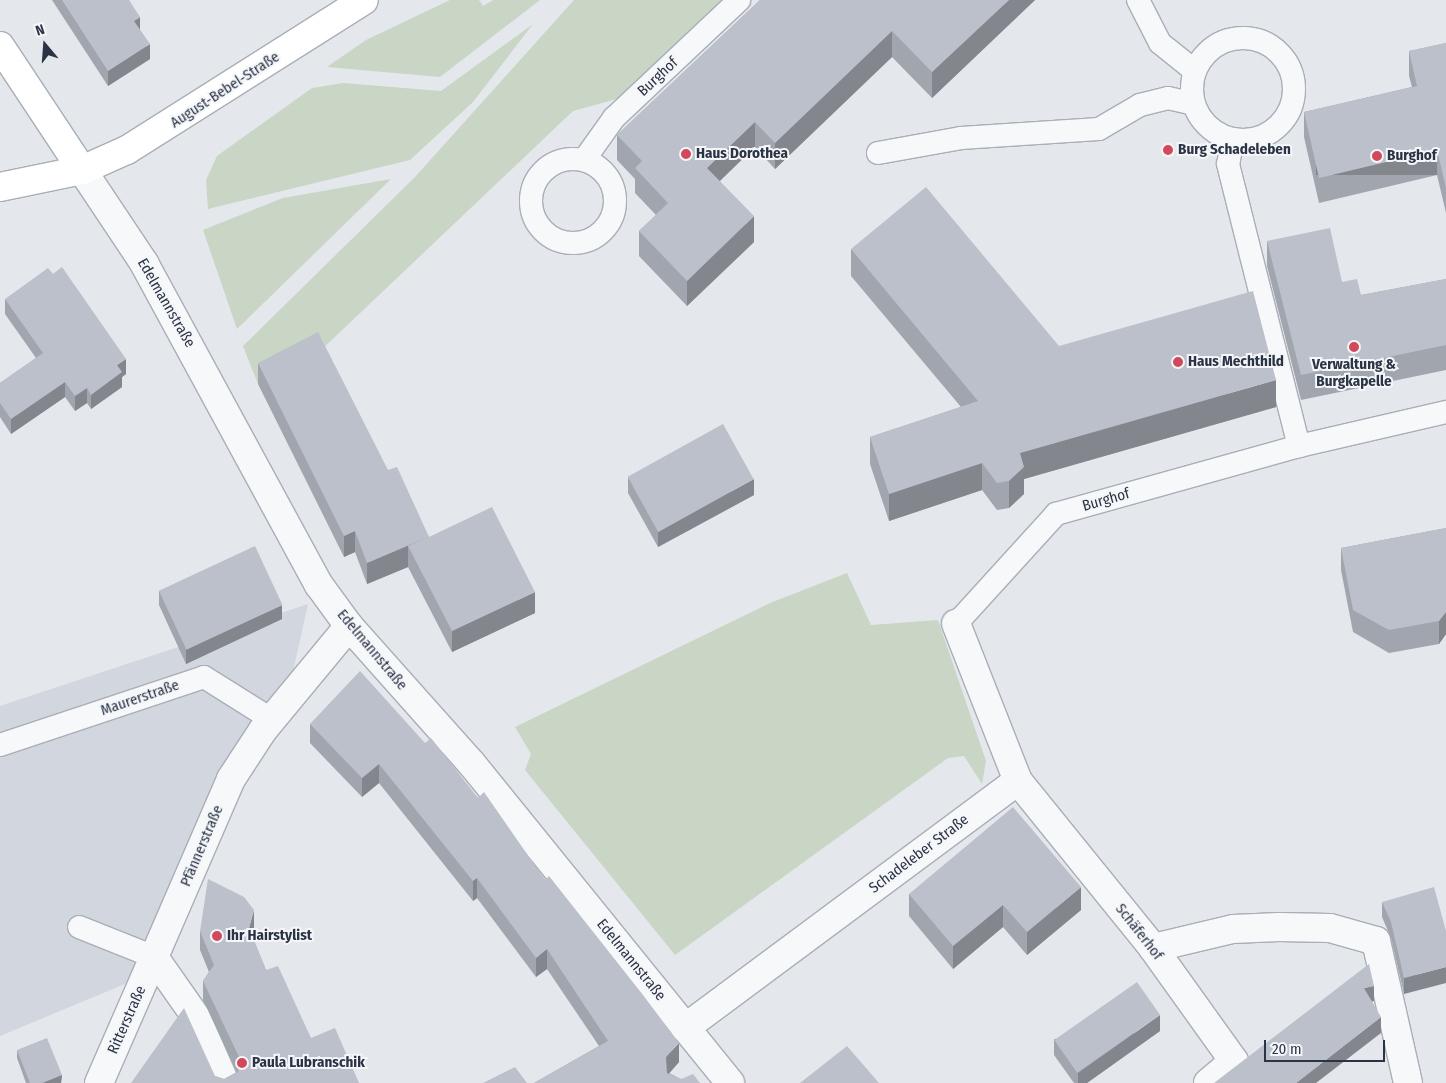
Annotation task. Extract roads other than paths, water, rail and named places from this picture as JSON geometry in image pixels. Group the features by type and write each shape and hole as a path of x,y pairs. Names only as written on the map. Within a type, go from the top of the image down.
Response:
{"main road":[{"name":"August-Bebel-Straße","path":"0,187 82,170 185,117 364,0"},
{"path":"0,46 82,170"}],"street":[{"name":"Edelmannstraße","path":"82,170 144,262 319,585 349,626 472,764 685,1028 702,1068 730,1083"},
{"path":"956,624 1018,781"},
{"name":"Pfännerstraße","path":"154,957 231,779 272,719 349,626"},
{"name":"Schäferhof","path":"1018,781 1153,948 1234,1061 1208,1083"},
{"name":"Schadeleber Straße","path":"685,1028 1018,781"},
{"path":"1153,948 1233,929 1279,926 1330,928 1376,941 1408,1083"},
{"path":"154,957 196,1017 225,1083"},
{"name":"Ritterstraße","path":"99,1083 154,957"}],"lane":[{"name":"Burghof","path":"584,160 614,118 739,0"},
{"path":"1138,0 1160,43 1194,71"},
{"path":"1247,38 1279,52 1290,66 1294,100 1287,116 1260,138 1233,139 1204,122 1194,104 1194,71 1217,45 1247,38"},
{"path":"878,153 961,138 1099,129 1140,105 1168,98 1194,104"},
{"path":"1233,139 1228,164 1299,446"},
{"name":"Burghof","path":"956,624 1056,514 1299,446 1446,412"},
{"name":"Maurerstraße","path":"0,745 204,676 272,719"},
{"path":"79,927 154,957"}],"place":[{"name":"Burg Schadeleben","path":"1168,150"},
{"name":"Haus Dorothea","path":"686,154"},
{"name":"Burghof","path":"1377,156"},
{"name":"Verwaltung & Burgkapelle","path":"1354,347"},
{"name":"Haus Mechthild","path":"1178,362"},
{"name":"Ihr Hairstylist","path":"217,936"},
{"name":"Paula Lubranschik","path":"242,1063"}]}
